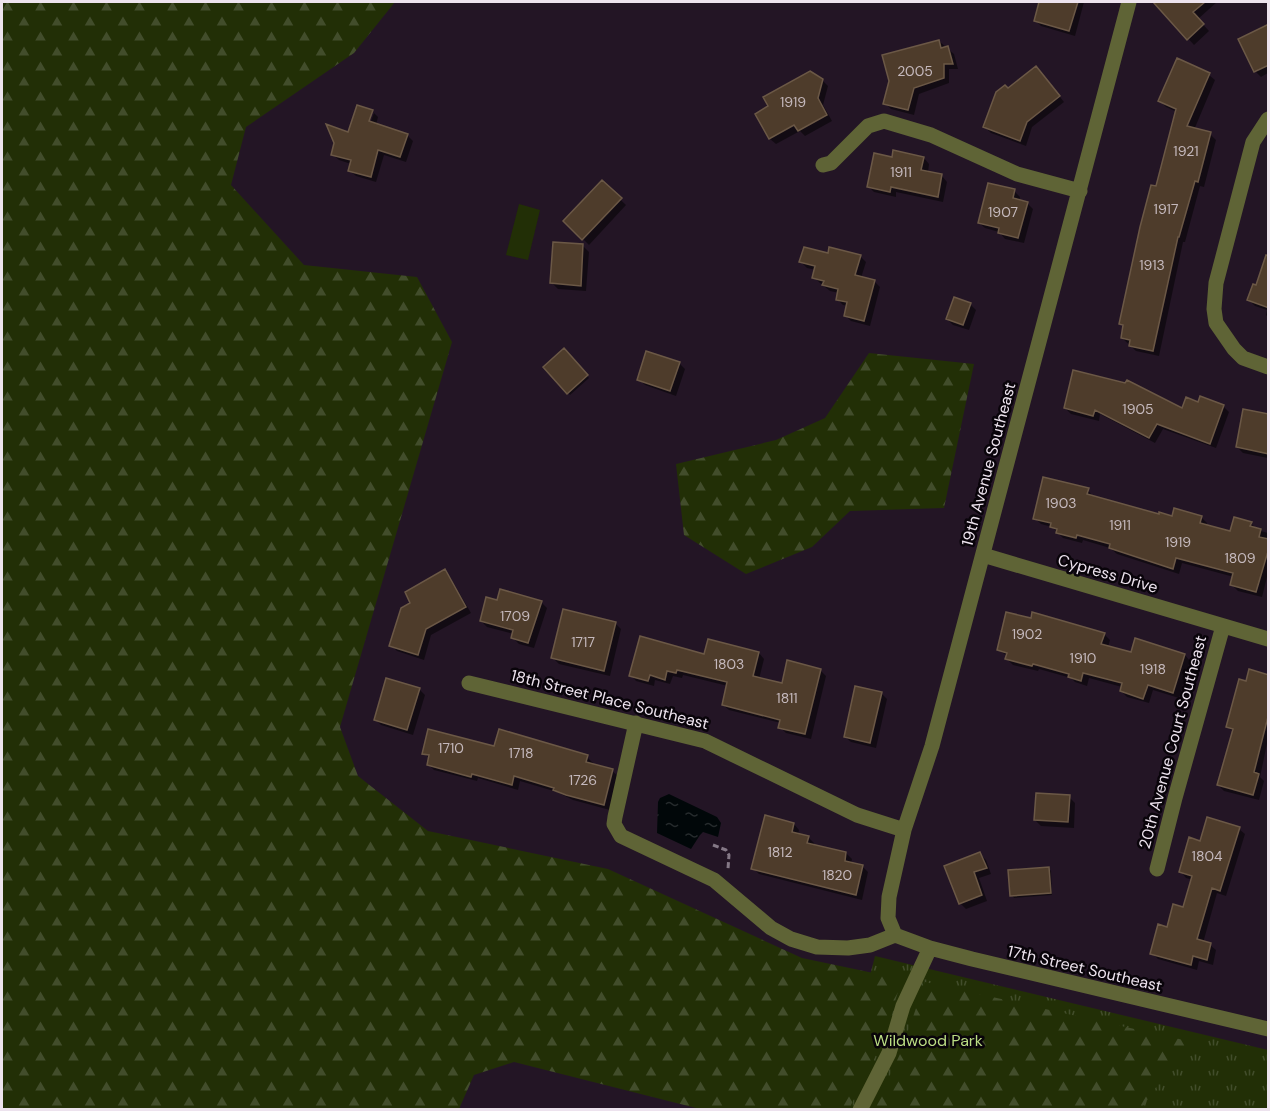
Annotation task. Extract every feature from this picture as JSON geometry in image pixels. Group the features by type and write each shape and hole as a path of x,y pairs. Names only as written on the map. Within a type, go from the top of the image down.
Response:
{"street":[{"name":"19th Avenue Southeast","path":"895,935 888,918 889,897 904,830 932,746 1129,2"},
{"path":"1269,119 1253,142 1216,283 1214,309 1216,323 1233,349 1243,358 1269,367"},
{"path":"823,165 831,162 868,126 884,122 932,135 1017,174 1080,191"},
{"name":"Cypress Drive","path":"983,555 1269,639"},
{"name":"20th Avenue Court Southeast","path":"1157,869 1174,798 1223,626"},
{"name":"18th Street Place Southeast","path":"469,682 705,741 857,815 904,830"},
{"path":"636,723 615,817 617,830 630,842 714,880 771,928 802,943 848,948 870,945 895,935"},
{"name":"17th Street Southeast","path":"895,935 930,948 1269,1029"},
{"path":"860,1110 889,1053 903,1006 930,948"}],"path":[{"path":"713,845 726,850 729,855 723,888"}],"green space":[{"path":"2,2 395,2 354,53 246,127 231,185 304,265 417,277 452,342 340,727 358,776 428,831 608,869 802,958 902,979 882,1043 849,1109 700,1109 514,1062 474,1075 459,1109 2,1109"},
{"path":"519,204 540,210 528,260 506,255"},
{"path":"869,353 974,364 944,508 850,511 812,547 746,574 684,535 676,464 776,440 825,418"},
{"name":"Wildwood Park","path":"875,956 1268,1050 1268,1109 836,1110"},
{"path":"925,982 1188,1041 1141,1109 874,1109 901,1052"}],"water":[{"path":"669,794 717,817 721,823 718,837 703,832 691,849 657,833 658,802 660,798"}],"building":[{"path":"1039,2 1078,2 1069,31 1034,21"},
{"path":"1153,2 1205,2 1193,12 1204,24 1187,40"},
{"path":"1269,24 1269,65 1254,72 1238,39"},
{"path":"939,40 941,48 948,46 953,64 944,64 944,78 914,88 908,110 883,104 889,81 882,55"},
{"path":"1177,58 1210,73 1187,126 1211,132 1198,182 1195,181 1178,237 1153,351 1129,346 1130,340 1121,338 1123,325 1119,324 1151,185 1156,186 1176,109 1158,101"},
{"path":"1036,66 1060,96 1027,122 1020,141 983,127 996,92 1005,85 1008,88"},
{"path":"810,71 823,79 818,98 827,115 798,131 794,125 769,139 755,114 768,106 763,97"},
{"path":"357,105 373,110 369,121 408,134 400,157 378,150 371,177 348,171 351,160 331,155 334,143 326,124 348,132"},
{"path":"893,150 924,157 921,170 942,174 938,197 891,187 890,192 867,187 874,153 892,157"},
{"path":"602,180 622,198 582,240 563,221"},
{"path":"988,183 1015,189 1013,198 1028,202 1018,238 998,233 999,228 978,223"},
{"path":"553,242 583,244 581,286 550,283"},
{"path":"804,247 828,253 829,247 861,255 855,275 875,280 864,321 844,316 847,302 836,300 838,289 822,285 824,281 812,278 815,266 799,262"},
{"path":"1266,255 1269,256 1269,308 1247,300 1253,284 1256,285"},
{"path":"954,297 971,303 963,325 946,319"},
{"path":"564,348 588,375 567,394 543,367"},
{"path":"646,351 680,362 670,391 637,380"},
{"path":"1073,370 1125,383 1127,380 1182,408 1186,397 1198,402 1200,396 1224,405 1210,444 1157,424 1149,438 1095,410 1093,416 1064,408"},
{"path":"1243,409 1269,414 1269,454 1236,447"},
{"path":"1043,477 1089,488 1087,494 1159,514 1159,512 1172,516 1174,508 1202,516 1200,523 1230,531 1234,517 1252,522 1250,526 1261,529 1259,537 1269,539 1269,548 1256,592 1230,585 1233,573 1176,558 1173,569 1109,548 1110,544 1077,535 1076,538 1056,533 1057,529 1050,527 1051,523 1033,519"},
{"path":"445,569 466,607 426,629 418,655 389,646 401,608 410,603 405,592"},
{"path":"500,589 542,601 528,643 511,638 513,630 480,621 486,597 497,600"},
{"path":"563,609 616,622 604,671 551,658"},
{"path":"1006,612 1031,618 1032,612 1105,633 1101,644 1131,652 1135,638 1185,654 1173,693 1148,685 1143,699 1120,691 1122,683 1083,673 1081,681 1068,677 1069,674 1005,659 1007,653 997,650"},
{"path":"640,636 704,654 708,639 759,652 753,676 782,683 787,660 821,669 805,734 778,728 780,720 722,705 727,682 677,670 676,673 667,671 665,680 650,675 648,681 629,676"},
{"path":"1249,669 1269,675 1269,713 1254,772 1259,774 1253,795 1217,785 1233,729 1226,727 1239,679 1246,681"},
{"path":"386,678 420,688 407,730 374,720"},
{"path":"855,686 882,692 870,743 844,737"},
{"path":"428,729 494,746 499,729 588,755 586,762 613,769 604,805 566,795 553,790 554,788 514,776 512,785 427,765 429,755 422,754"},
{"path":"1036,793 1070,795 1068,822 1034,820"},
{"path":"765,815 794,823 792,832 809,836 807,843 846,852 845,861 863,865 856,895 751,869"},
{"path":"1207,817 1240,827 1220,891 1212,888 1197,939 1211,943 1207,960 1193,956 1191,965 1150,954 1158,924 1167,927 1173,904 1183,907 1192,876 1179,872 1189,837 1200,841"},
{"path":"980,852 987,868 974,872 982,895 959,904 944,866"},
{"path":"1049,867 1051,893 1010,896 1008,870"}]}
